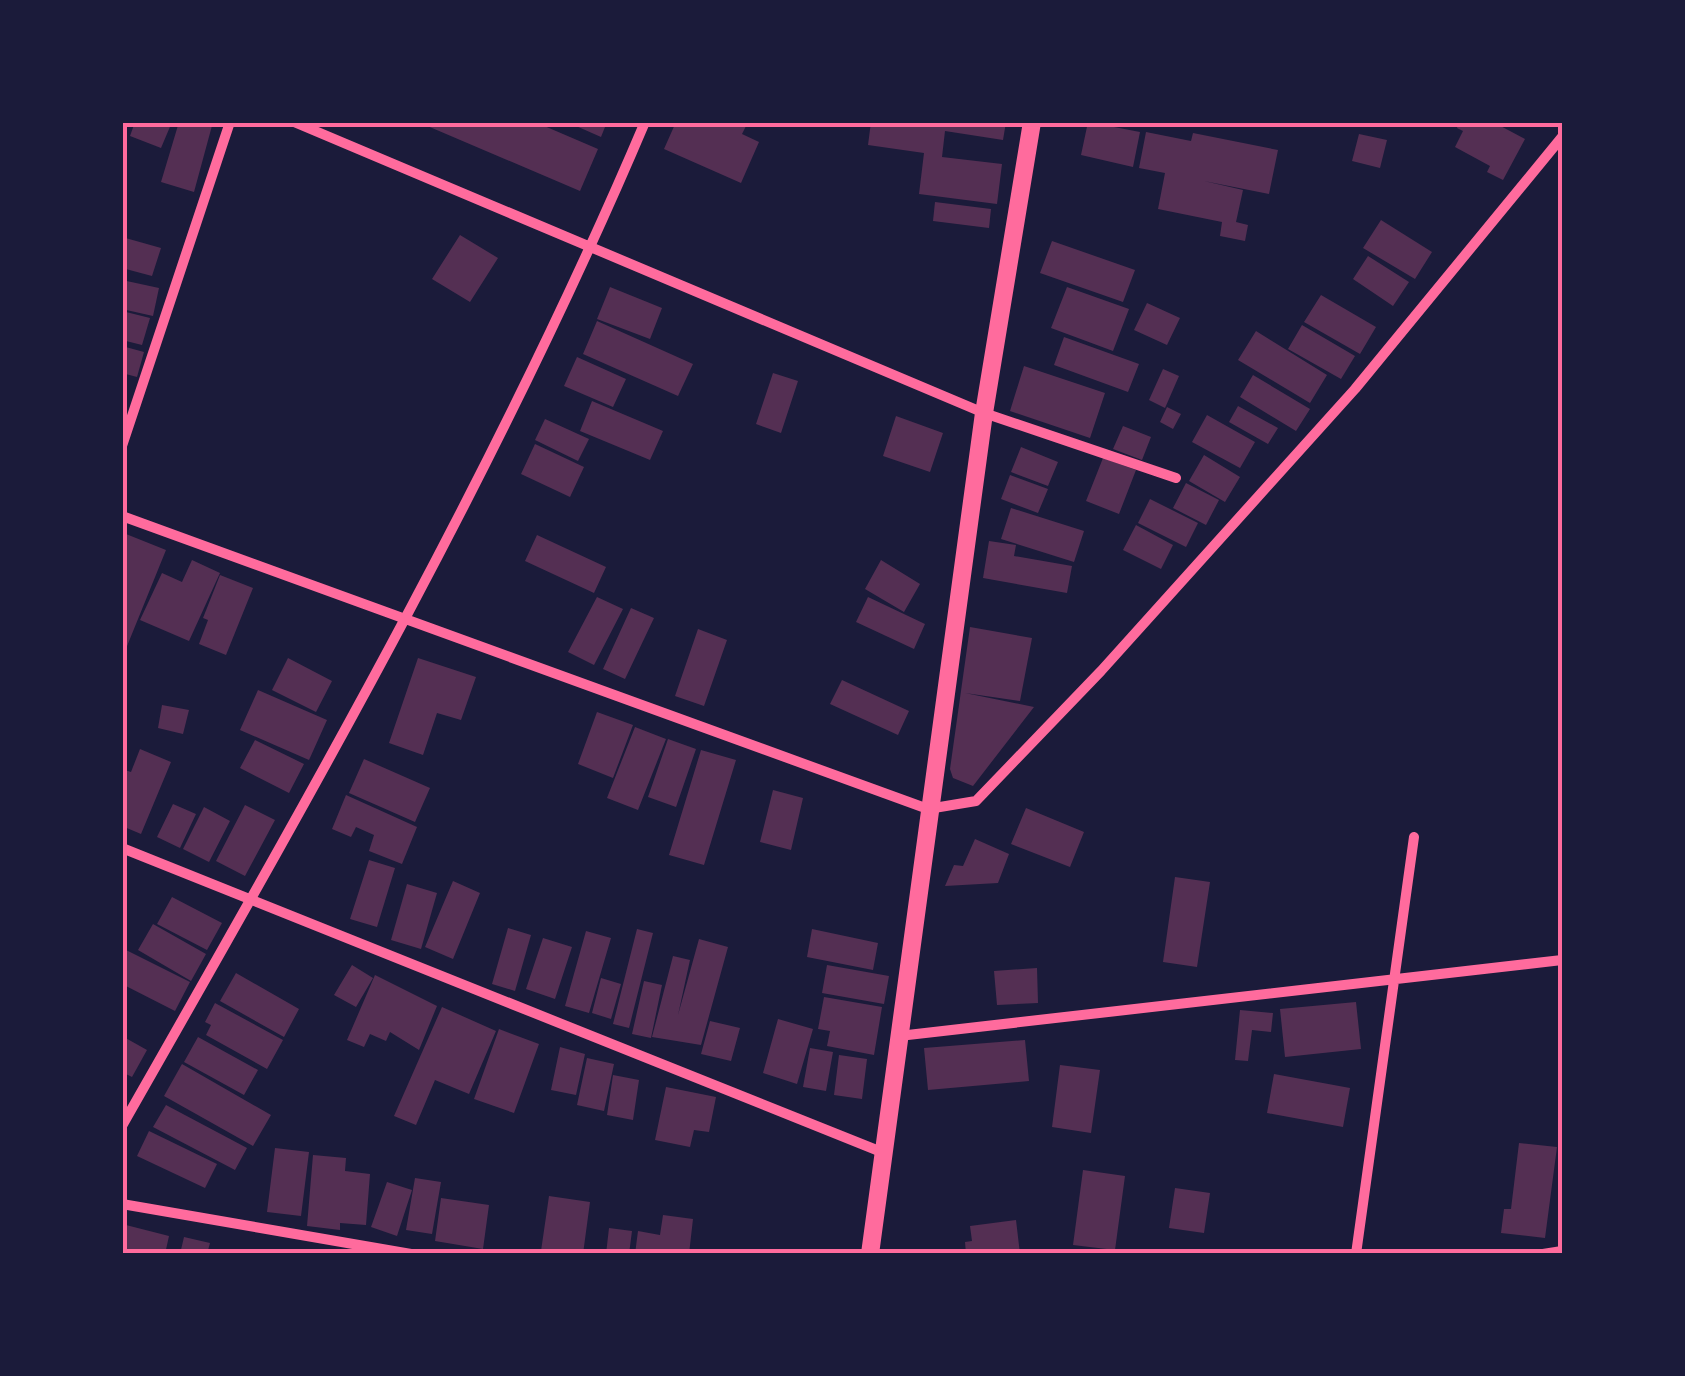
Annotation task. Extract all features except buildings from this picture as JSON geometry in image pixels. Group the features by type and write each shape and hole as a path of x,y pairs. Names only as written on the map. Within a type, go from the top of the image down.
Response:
{"street":[{"path":"122,446 230,122"},
{"path":"294,122 984,413 1176,478"},
{"path":"122,1126 252,898 402,620 591,250 646,122"},
{"path":"870,1254 984,413 1032,122"},
{"path":"122,516 928,809 976,801 1355,388 1562,136"},
{"path":"1356,1254 1414,838"},
{"path":"122,848 884,1153"},
{"path":"899,1036 1562,960"},
{"path":"122,1204 411,1254"},
{"path":"1543,1254 1562,1251"}]}
